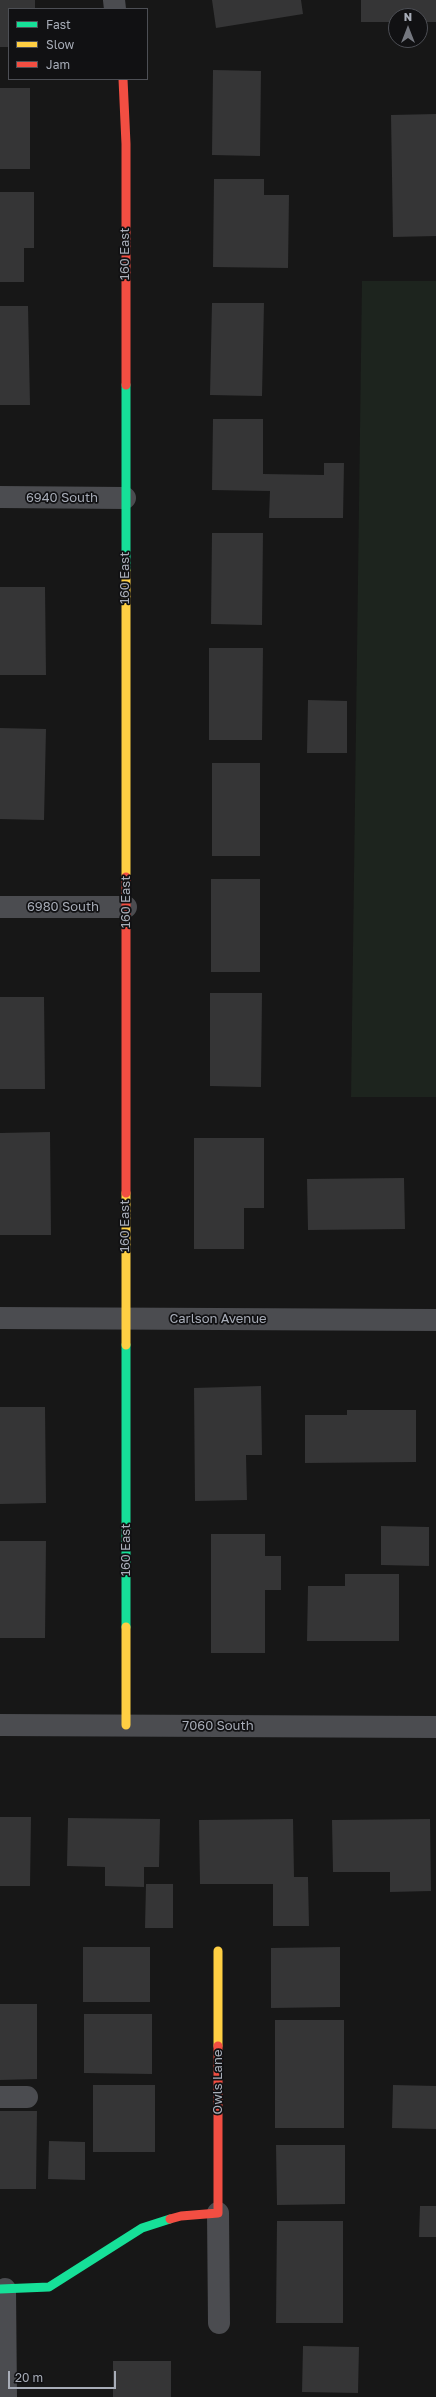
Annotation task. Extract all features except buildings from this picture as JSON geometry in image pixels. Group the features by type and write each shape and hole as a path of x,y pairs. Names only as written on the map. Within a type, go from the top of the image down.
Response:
{"street":[{"name":"160 East","path":"123,80 126,144 126,1726"},
{"name":"6940 South","path":"0,497 125,498"},
{"name":"6980 South","path":"0,907 126,907"},
{"name":"Carlson Avenue","path":"0,1318 436,1320"},
{"name":"7060 South","path":"0,1724 436,1727"},
{"name":"Owls Lane","path":"218,1951 218,2323"},
{"path":"0,2097 27,2097"},
{"path":"6,2397 3,2289 49,2287 142,2228 181,2216 218,2213"}],"shaded area":[{"path":"362,281 436,281 436,1097 351,1097"}],"traffic: fast":[{"path":"126,385 126,570"},
{"path":"126,1345 126,1627"},
{"path":"0,2289 49,2287 142,2228 170,2219"}],"traffic: slow":[{"path":"126,570 126,877"},
{"path":"126,1193 126,1345"},
{"path":"126,1627 126,1725"},
{"path":"218,1951 218,2046"}],"traffic: jam":[{"path":"123,80 126,144 126,385"},
{"path":"126,877 126,1193"},
{"path":"170,2219 181,2216 218,2213 218,2046"}]}
